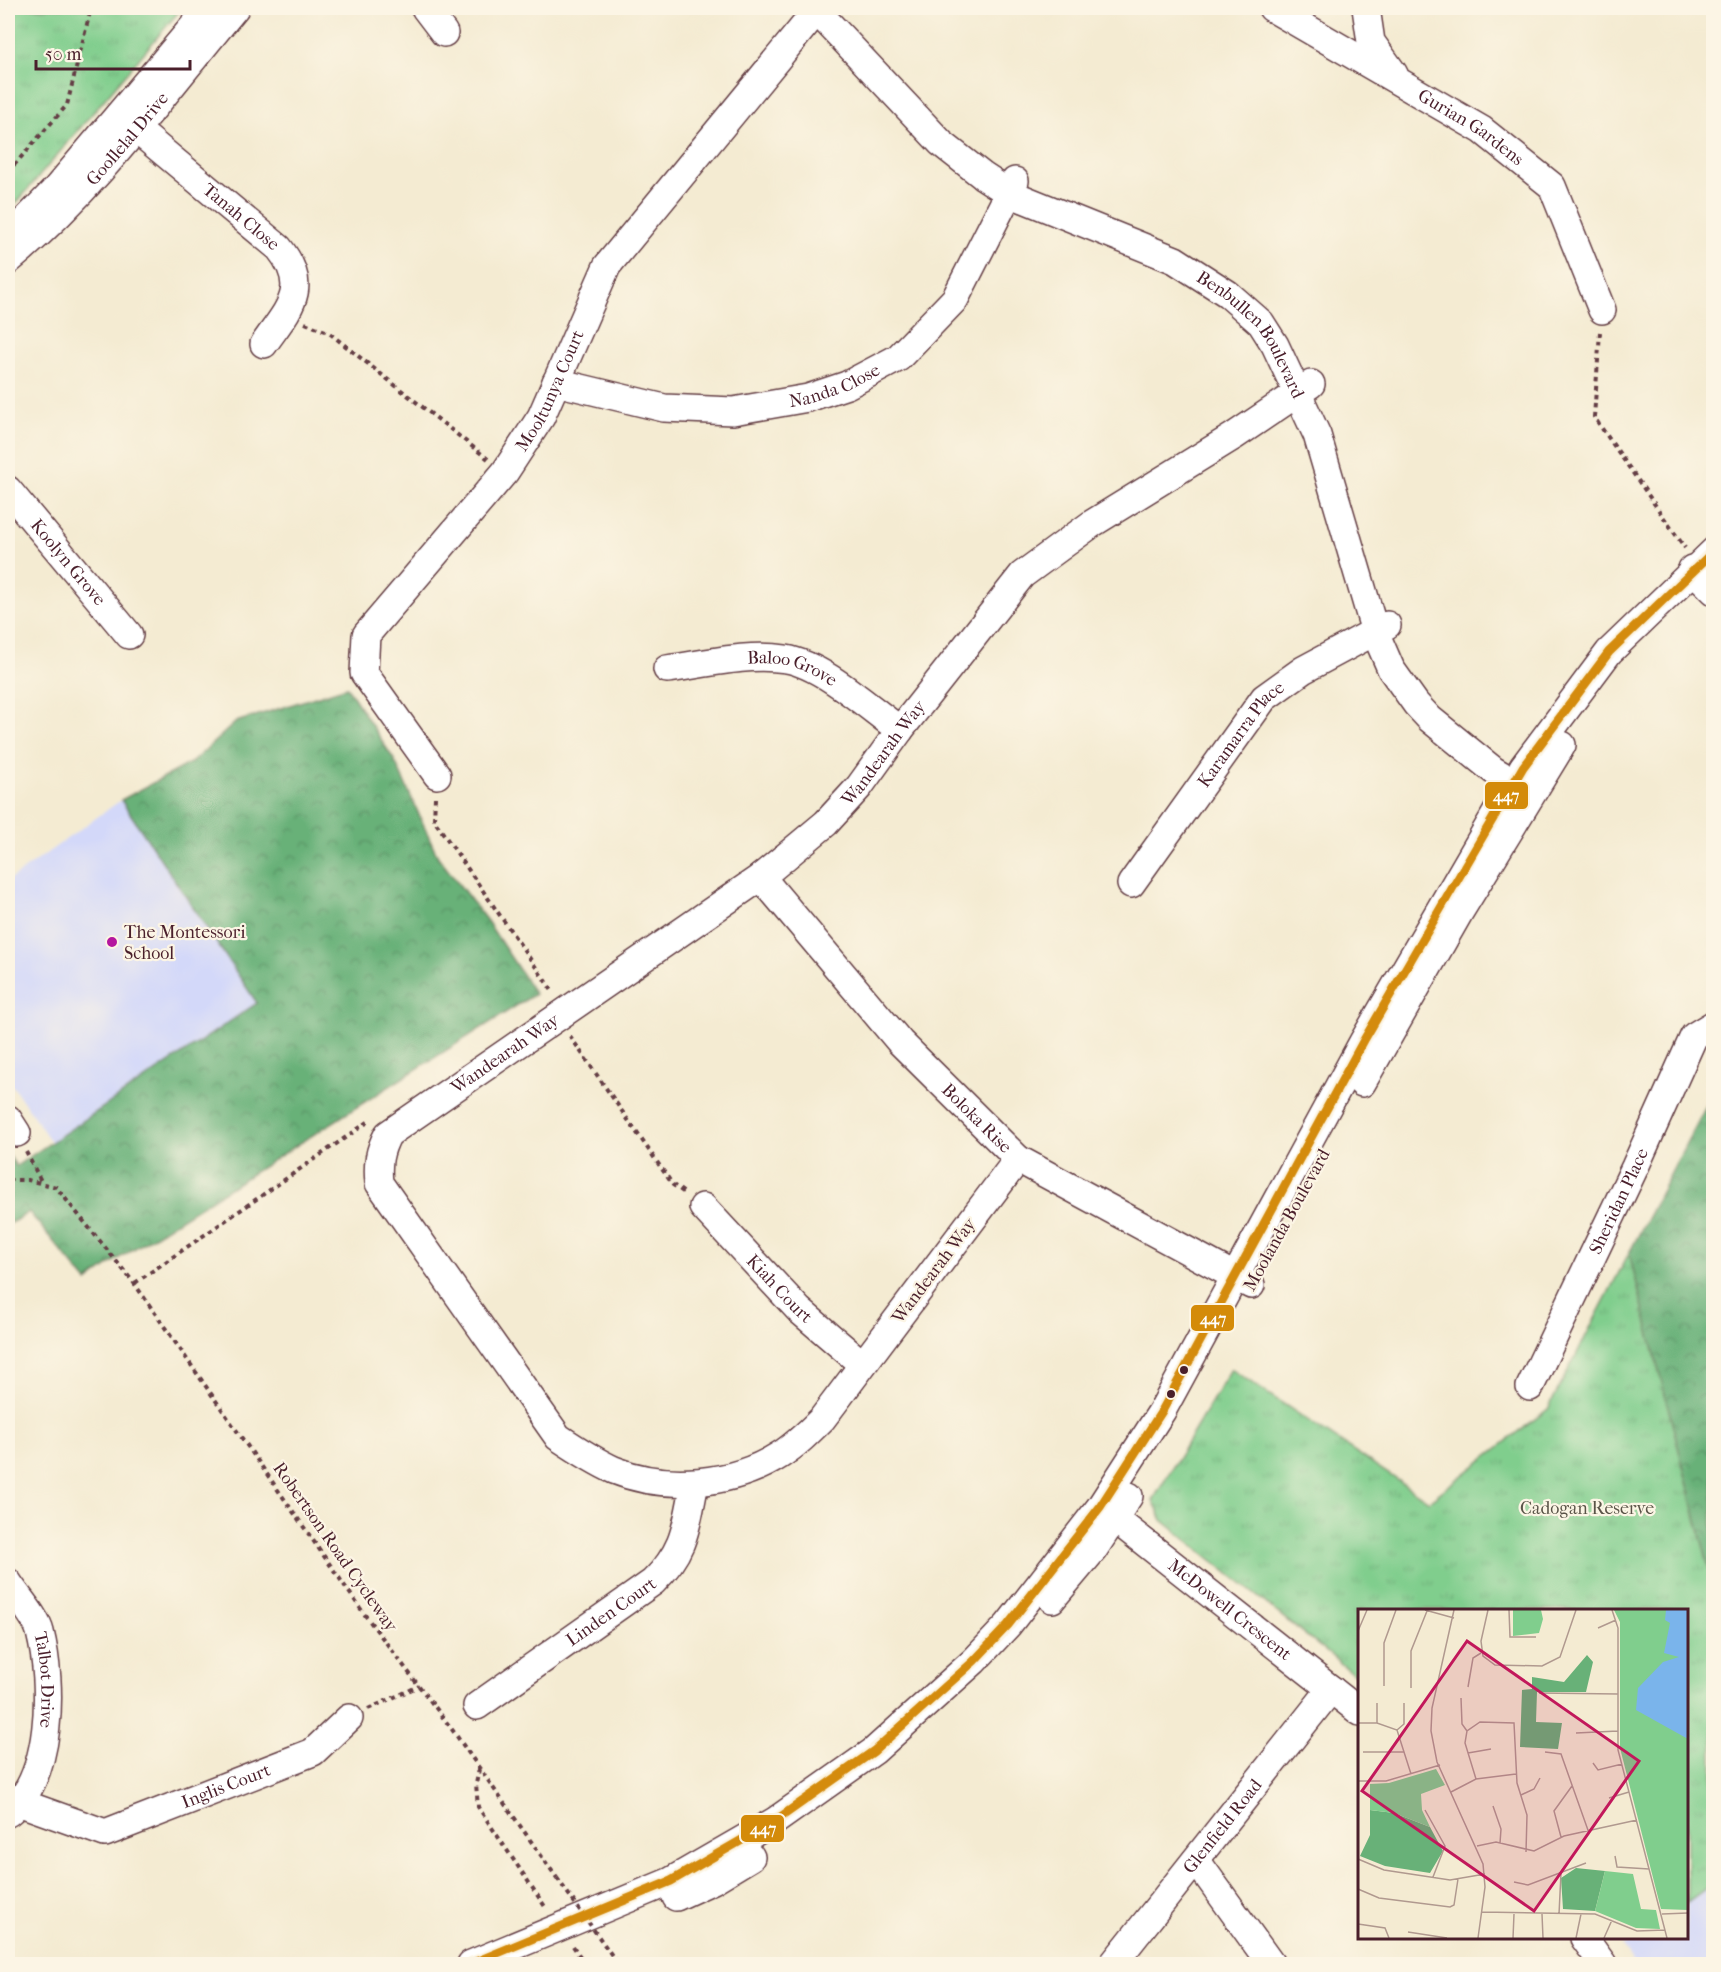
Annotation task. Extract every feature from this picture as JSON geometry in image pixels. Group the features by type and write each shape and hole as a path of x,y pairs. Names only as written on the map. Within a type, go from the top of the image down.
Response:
{"street":[{"name":"Goollelal Drive","path":"8,261 62,210 209,8"},
{"name":"Goollelal Drive","path":"8,239 127,122 235,8"},
{"path":"425,8 444,33"},
{"name":"Benbullen Boulevard","path":"821,8 944,128 1012,187 1177,245 1236,281 1260,301 1280,327 1352,499 1391,669 1416,704 1456,741 1527,780"},
{"name":"Mooltunya Court","path":"437,775 364,673 366,635 505,472 541,417 607,266 821,8"},
{"name":"Gurian Gardens","path":"1272,8 1482,130 1552,186 1602,310"},
{"path":"1366,8 1371,42 1400,82"},
{"name":"Tanah Close","path":"127,122 279,248 291,263 297,280 285,314 264,344"},
{"name":"Nanda Close","path":"556,382 664,408 733,411 808,398 847,385 898,358 955,299 1012,187"},
{"name":"Wandearah Way","path":"1017,1159 822,1419 801,1440 778,1457 746,1470 695,1483 669,1482 616,1470 587,1457 558,1437 379,1183 377,1167 380,1149 388,1134 761,877 826,823 859,788 900,730 1022,575 1093,523 1234,436 1304,388"},
{"name":"Koolyn Grove","path":"8,490 129,635"},
{"name":"Moolanda Boulevard","path":"518,1965 713,1880 780,1838 890,1760 971,1689 1065,1584 1108,1512 1187,1368 1244,1281 1421,938 1609,652 1704,571"},
{"name":"Karamarra Place","path":"1131,884 1264,698 1303,670 1381,628"},
{"name":"Baloo Grove","path":"667,669 750,658 788,659 827,679 900,730"},
{"name":"Boloka Rise","path":"761,877 900,1042 1017,1159 1244,1281"},
{"name":"Sheridan Place","path":"1530,1388 1635,1167 1694,1035 1713,1024"},
{"name":"Kiah Court","path":"703,1207 799,1310 862,1364"},
{"name":"Linden Court","path":"477,1706 653,1582 671,1564 683,1541 695,1483"},
{"name":"Moolanda Boulevard","path":"471,1965 671,1881 775,1821 857,1764 974,1661 1108,1512"},
{"name":"McDowell Crescent","path":"1108,1512 1358,1711"},
{"name":"Talbot Drive","path":"8,1582 40,1630 49,1704 38,1767 14,1808"},
{"name":"Glenfield Road","path":"1113,1965 1331,1689"},
{"name":"Inglis Court","path":"14,1808 105,1833 313,1752 349,1718"},
{"path":"1196,1860 1271,1965"},
{"path":"1585,1939 1603,1965"}],"path":[{"path":"8,172 67,105 91,8"},
{"path":"1602,310 1594,417 1704,571"},
{"path":"285,314 328,332 505,472"},
{"path":"437,775 434,820 673,1185 703,1207"},
{"path":"134,1283 371,1119"},
{"path":"12,1126 42,1183"},
{"name":"Robertson Road Cycleway","path":"8,1180 42,1183 56,1187 134,1283 365,1614 480,1768 618,1965"},
{"path":"349,1718 419,1686"},
{"path":"480,1768 476,1784 478,1807 547,1910"},
{"path":"581,1959 585,1965"}],"shaded area":[{"name":"The Montessori School","path":"121,800 257,1003 51,1142 8,1079 8,881"},
{"path":"1713,1883 1713,1964 1634,1964 1622,1947 1634,1939 1688,1939 1688,1901"}],"green space":[{"path":"8,8 182,8 8,213"},
{"path":"347,687 395,761 438,857 487,921 535,994 116,1260 87,1282 29,1212 8,1225 8,1154 16,1166 257,1003 121,800 192,762 236,722"},
{"path":"1713,1093 1713,1585 1629,1253"},
{"name":"Cadogan Reserve","path":"1629,1253 1713,1585 1713,1883 1688,1901 1688,1609 1358,1609 1358,1677 1162,1520 1153,1500 1231,1369 1429,1501 1548,1409"}],"transit line":[{"name":"447","path":"471,1964 671,1881 775,1821 874,1751 974,1661 1008,1625 1100,1507 1162,1411 1364,1040 1523,767 1609,652 1714,551"}],"place":[{"name":"The Montessori School","path":"112,942"}]}
